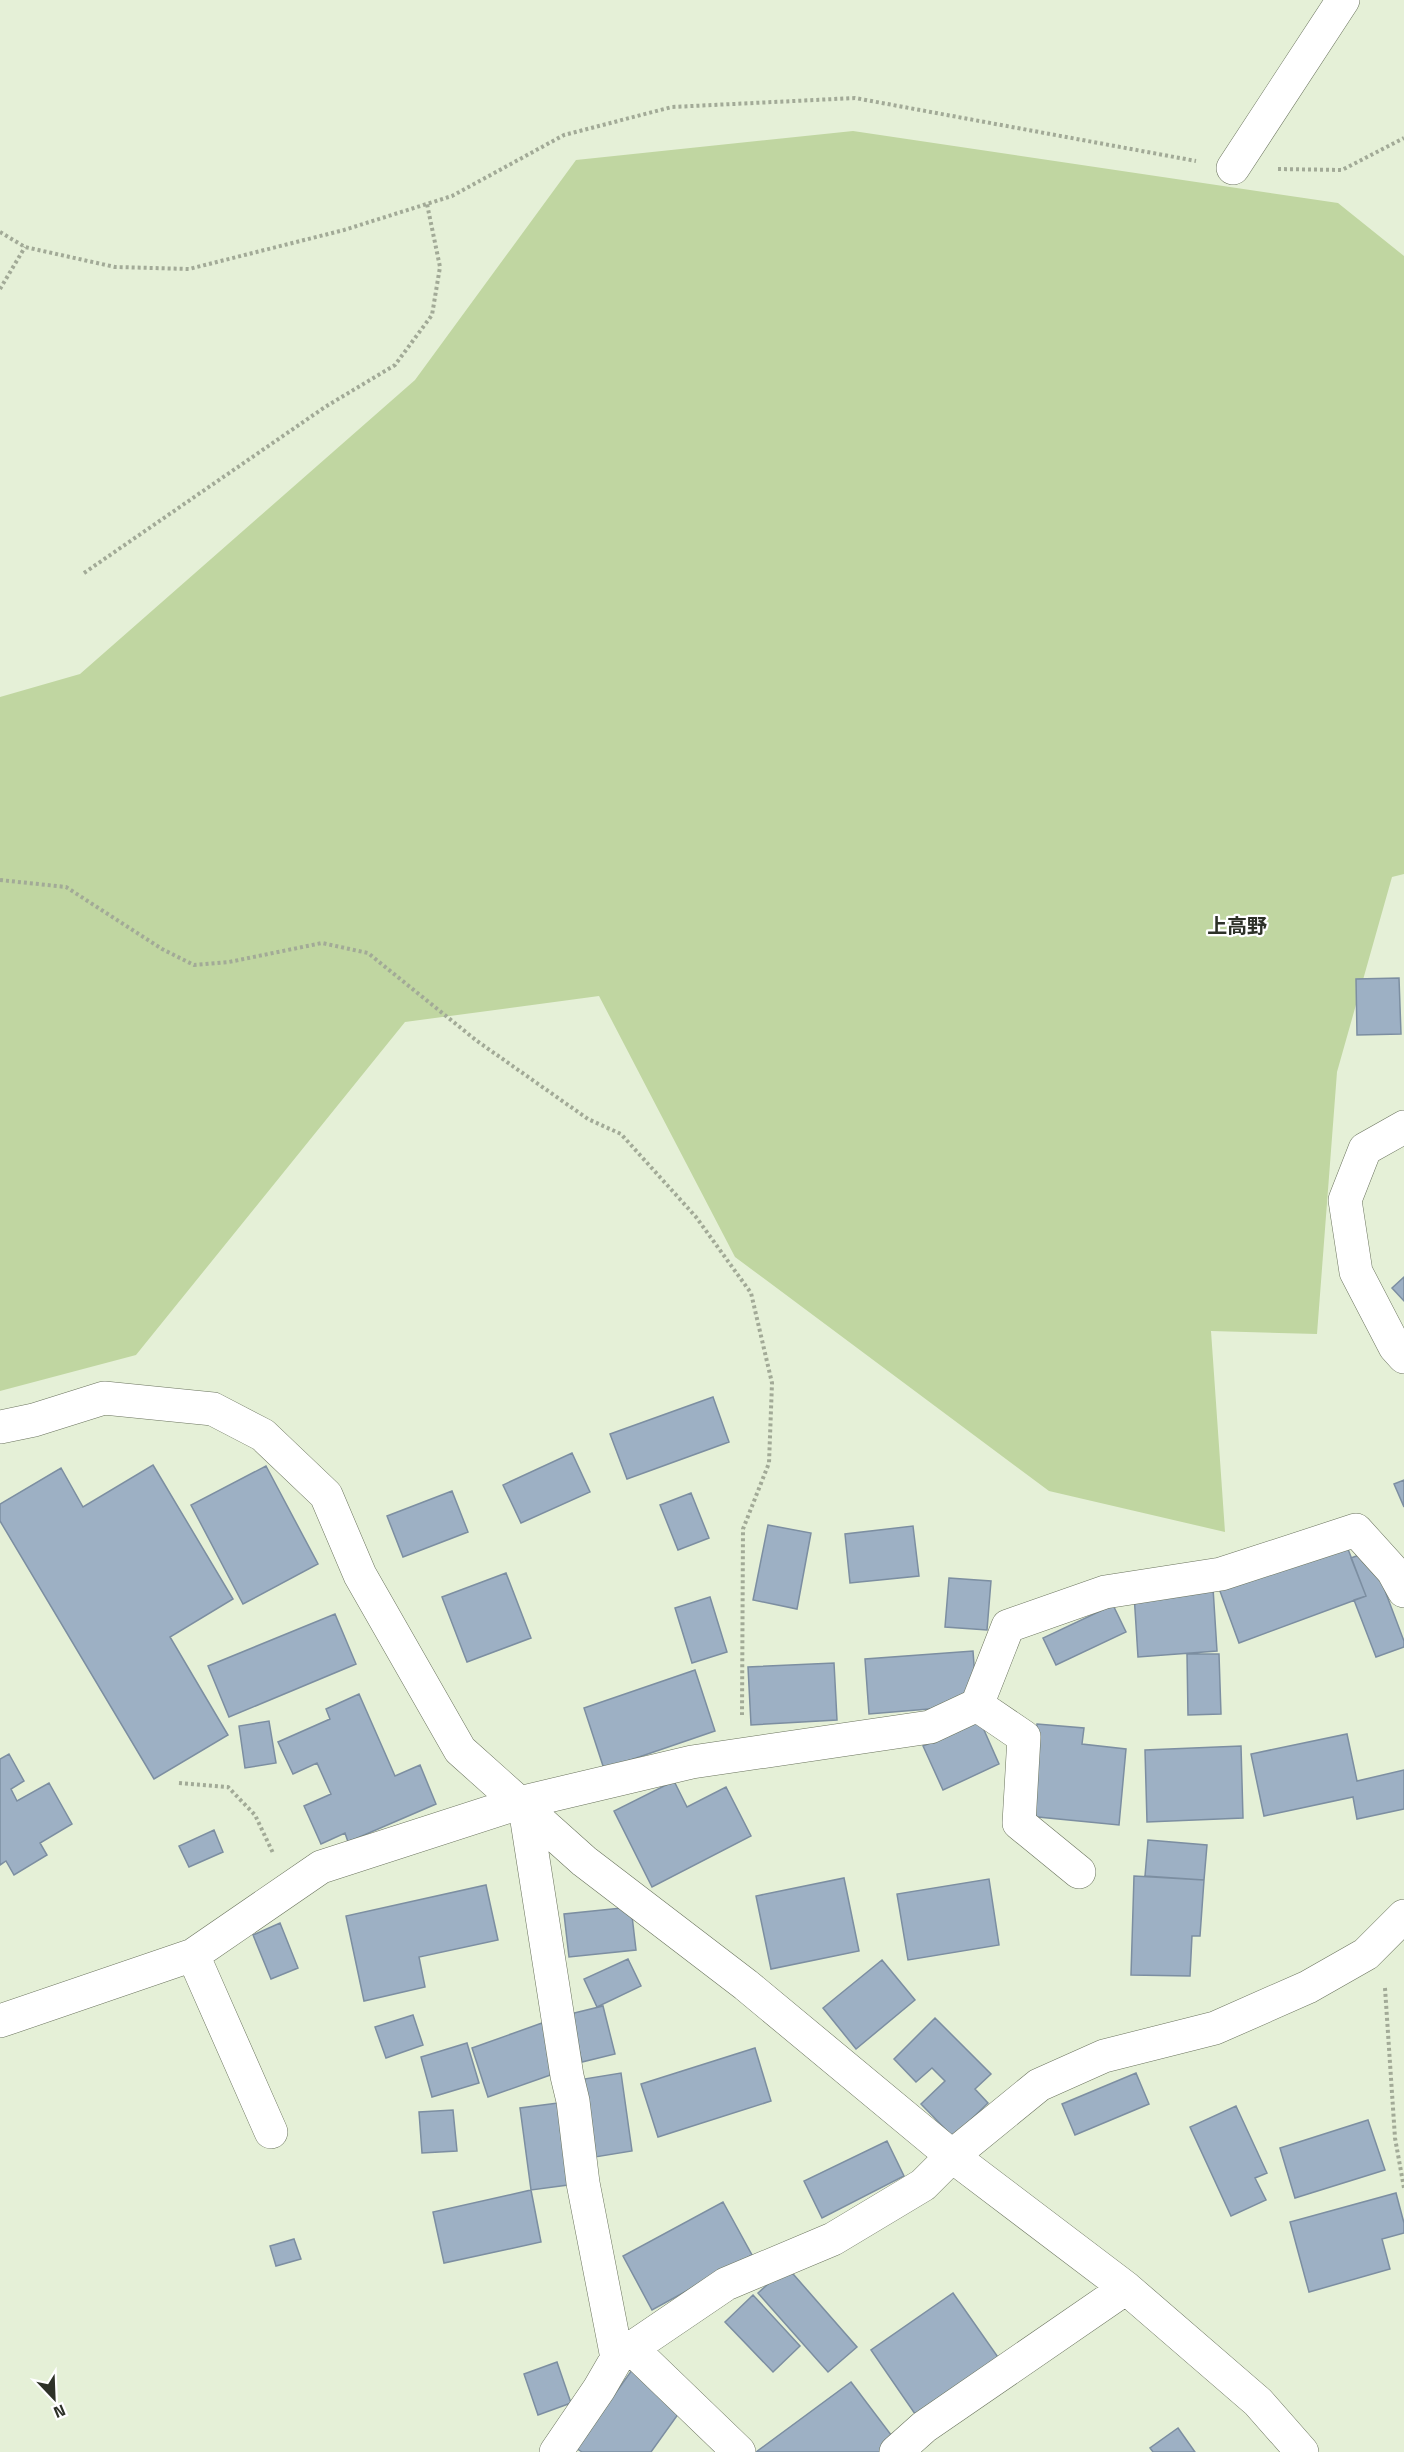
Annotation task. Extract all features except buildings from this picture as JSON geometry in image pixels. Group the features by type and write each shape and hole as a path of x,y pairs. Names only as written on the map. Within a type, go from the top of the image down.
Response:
{"street":[{"path":"1233,168 1342,0"},
{"path":"1404,1127 1365,1149 1346,1200 1356,1272 1395,1347 1404,1357"},
{"path":"0,1427 34,1420 104,1398 213,1409 263,1435 326,1496 360,1575 460,1749 584,1861 746,1985 952,2156 1126,2288 1258,2402 1302,2452"},
{"path":"0,2021 193,1954 321,1867 522,1806 692,1762 930,1727 977,1705 1008,1626 1105,1592 1221,1574 1356,1530 1393,1571 1404,1591"},
{"path":"977,1705 1024,1737 1018,1823 1079,1872"},
{"path":"522,1806 573,2101 583,2183 624,2353 739,2452"},
{"path":"556,2452 624,2353 726,2284 833,2239 923,2185 952,2156 1039,2085 1104,2056 1215,2028 1308,1987 1366,1954 1404,1916"},
{"path":"193,1954 271,2132"},
{"path":"896,2452 924,2427 1126,2288"}],"path":[{"path":"0,232 25,247 116,267 189,269 344,230 452,196 564,135 661,109 855,98 1233,168 1342,170 1404,138"},
{"path":"84,573 281,436 395,365 432,315 440,267 427,204"},
{"path":"0,289 25,247"},
{"path":"0,880 66,887 162,949 194,965 229,962 322,943 368,954 477,1041 588,1119 621,1134 696,1217 751,1293 772,1383 769,1463 743,1529 742,1755"},
{"path":"178,1783 228,1786 255,1815 280,1868 297,1883"},
{"path":"1366,1954 1386,1992 1395,2138 1404,2188"}],"green space":[{"path":"853,131 1338,203 1404,256 1404,874 1392,877 1337,1072 1317,1334 1211,1331 1225,1532 1049,1491 735,1257 599,996 405,1022 136,1355 0,1391 0,697 80,674 415,380 576,160"}],"district":[{"name":"上高野","path":"1237,925"}]}
